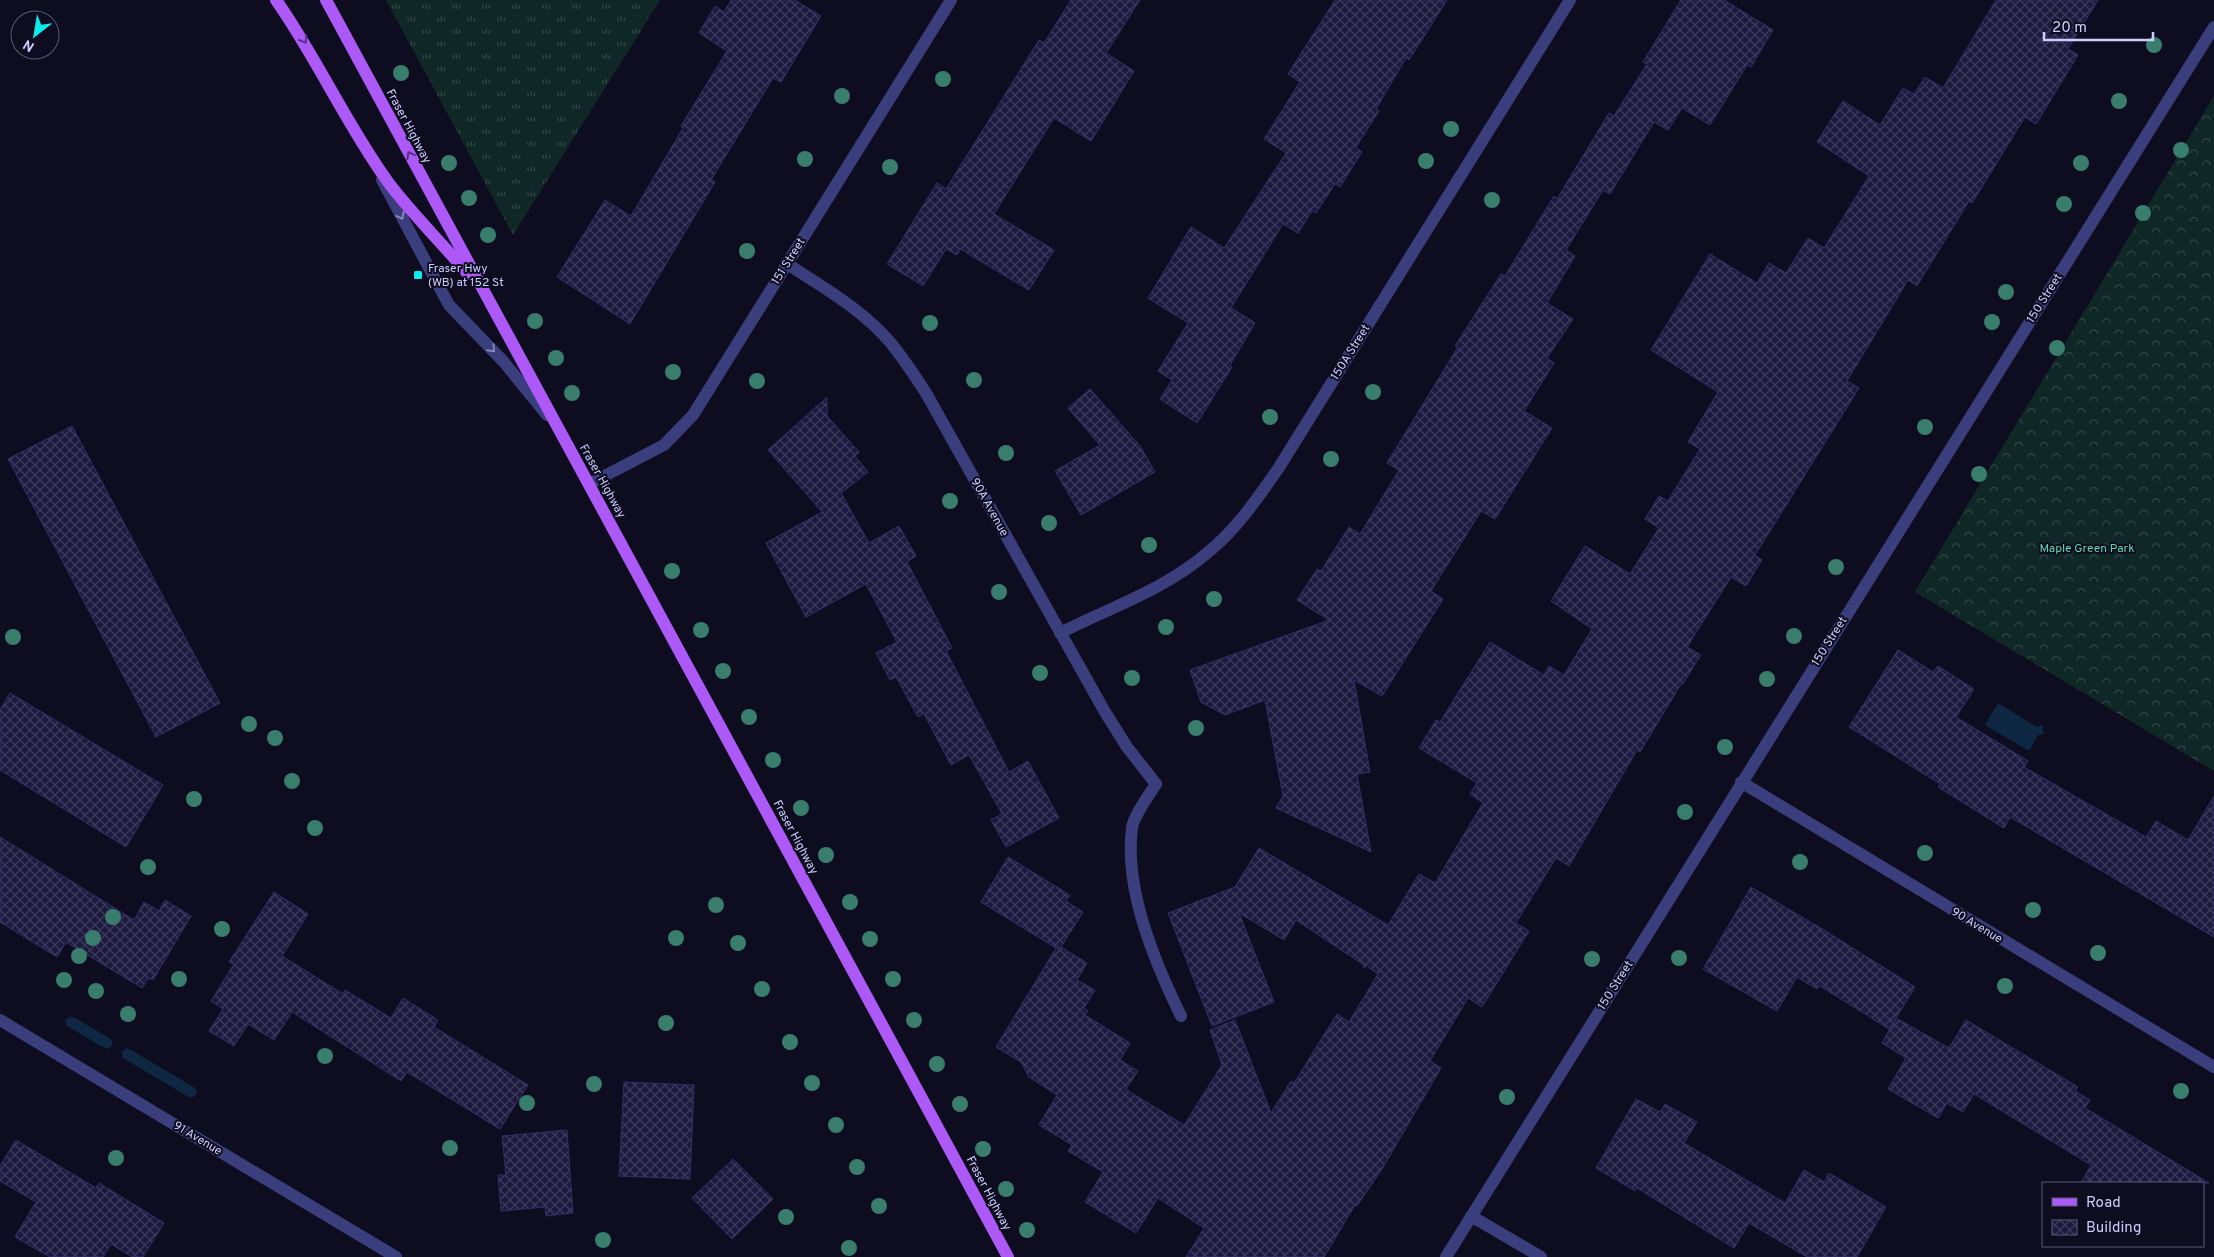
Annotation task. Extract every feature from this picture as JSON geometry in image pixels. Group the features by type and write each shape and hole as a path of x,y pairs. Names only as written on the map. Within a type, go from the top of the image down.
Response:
{"main road":[{"path":"276,0 302,36 362,142"},
{"name":"Fraser Highway","path":"326,0 1008,1257"},
{"name":"Fraser Highway","path":"362,142 389,183 483,290"}],"street":[{"name":"151 Street","path":"589,484 664,445 677,434 693,415 951,0"},
{"name":"150A Street","path":"1060,633 1163,583 1186,568 1207,554 1250,509 1278,469 1570,0"},
{"name":"150 Street","path":"1446,1257 2214,27"},
{"name":"Fraser Highway","path":"362,142 449,305 504,361 559,430"},
{"name":"90A Avenue","path":"786,263 848,304 870,322 889,341 908,366 931,401 1105,712 1156,784 1132,826 1132,869 1140,910 1151,948 1181,1016"},
{"name":"90 Avenue","path":"1741,782 2214,1067"},
{"name":"91 Avenue","path":"0,1020 396,1257"},
{"path":"1472,1216 1541,1257"}],"green space":[{"path":"386,0 660,0 513,235"},
{"name":"Maple Green Park","path":"2214,96 2214,771 1915,592"}],"water":[{"path":"1998,703 2037,727 2042,725 2044,734 2038,735 2029,751 1985,725"}],"building":[{"path":"731,0 795,0 821,16 781,82 773,78 711,180 715,182 630,324 557,277 605,200 631,216 683,128 681,126 727,51 699,33 715,6 724,12"},
{"path":"1071,0 1140,0 1106,53 1134,71 1091,141 1054,118 994,214 1054,250 1029,290 960,249 957,255 946,249 923,286 887,264 937,183 946,189 1039,40 1044,43"},
{"path":"1335,0 1447,0 1409,60 1406,58 1376,109 1379,111 1356,147 1362,152 1340,187 1335,184 1316,213 1312,211 1298,233 1283,224 1231,308 1255,323 1230,365 1232,367 1197,423 1160,399 1172,380 1158,371 1188,323 1148,298 1191,227 1224,248 1286,153 1264,139 1300,82 1288,74"},
{"path":"1681,0 1724,0 1773,30 1751,67 1747,65 1710,125 1682,108 1668,130 1654,122 1610,194 1603,190 1566,250 1575,256 1547,303 1573,319 1547,358 1554,363 1524,411 1552,428 1495,519 1481,511 1431,591 1443,599 1382,696 1354,680 1370,772 1357,774 1371,852 1276,808 1283,796 1265,700 1225,715 1201,702 1190,670 1329,620 1297,600 1317,569 1321,571 1349,527 1360,534 1399,470 1387,463 1458,347 1455,346 1501,274 1505,276 1554,196 1557,199 1609,113 1614,116 1647,64 1643,62"},
{"path":"1996,0 2098,0 2068,49 2078,55 2036,124 2025,117 1972,203 1969,201 1917,286 1908,280 1847,381 1859,388 1755,555 1762,560 1746,586 1731,577 1687,647 1701,655 1640,752 1637,750 1569,866 1556,858 1516,923 1529,931 1482,1007 1468,998 1430,1061 1441,1068 1382,1169 1357,1206 1355,1205 1324,1257 1186,1257 1204,1228 1158,1198 1136,1233 1085,1202 1103,1172 1068,1151 1072,1145 1039,1125 1057,1095 1029,1077 1021,1062 996,1047 1056,948 981,902 1008,857 1070,895 1066,901 1083,912 1061,947 1087,963 1077,980 1095,990 1084,1008 1088,1011 1085,1015 1130,1043 1120,1060 1138,1071 1126,1089 1184,1125 1222,1065 1210,1030 1235,1020 1271,1113 1291,1081 1294,1083 1337,1014 1349,1022 1378,974 1367,966 1363,968 1364,965 1296,920 1284,940 1239,913 1274,1002 1212,1026 1168,913 1235,887 1259,848 1388,925 1419,874 1435,883 1483,803 1470,794 1477,783 1419,748 1436,720 1440,722 1490,642 1544,675 1549,666 1564,675 1592,629 1551,601 1585,546 1630,574 1659,528 1645,519 1659,496 1668,501 1700,449 1688,442 1718,392 1651,350 1710,254 1757,283 1769,263 1786,273 1808,238 1824,248 1869,176 1817,142 1843,101 1880,125 1903,88 1914,94 1925,77 1943,88"},
{"path":"1090,389 1140,446 1155,472 1081,515 1055,471 1100,445 1068,408"},
{"path":"827,397 827,416 859,452 855,456 868,472 841,493 869,543 899,526 916,556 907,562 952,648 946,651 1009,772 1028,761 1059,818 1006,847 991,820 1002,814 969,755 951,765 924,714 918,717 896,677 890,680 876,653 897,642 866,584 806,617 766,543 822,512 768,450"},
{"path":"72,426 220,703 156,737 8,459"},
{"path":"1898,650 1933,672 1938,666 1974,689 1956,717 2028,761 2024,767 2146,837 2156,821 2188,840 2214,796 2214,937 2010,817 2004,828 1938,787 1940,784 1849,727"},
{"path":"10,693 163,785 126,847 0,770 0,710"},
{"path":"0,837 134,920 144,902 159,911 165,900 191,916 153,980 149,978 142,988 66,942 57,957 0,922"},
{"path":"1751,887 1915,987 1889,1029 1820,986 1817,989 1797,977 1777,1011 1703,969"},
{"path":"274,892 308,914 282,956 343,994 345,990 391,1018 403,998 438,1020 434,1027 528,1085 500,1129 407,1072 401,1081 292,1012 274,1040 248,1024 234,1046 209,1031 223,1009 211,1001 234,964 229,962"},
{"path":"1896,1018 1949,1048 1966,1020 2078,1087 2075,1091 2090,1100 2085,1108 2209,1183 2082,1182 2091,1165 1974,1094 1963,1112 1947,1103 1938,1118 1888,1089 1906,1058 1882,1043"},
{"path":"624,1082 694,1085 690,1179 619,1176"},
{"path":"1636,1099 1660,1112 1665,1104 1697,1122 1684,1143 1785,1203 1804,1170 1824,1182 1829,1173 1886,1207 1857,1257 1807,1257 1749,1223 1734,1248 1637,1188 1635,1191 1596,1168"},
{"path":"567,1130 573,1213 546,1216 545,1207 501,1211 498,1175 506,1175 502,1136"},
{"path":"16,1140 96,1188 99,1183 164,1223 143,1257 132,1257 111,1244 103,1257 50,1257 15,1237 36,1202 0,1181 0,1166"},
{"path":"733,1159 773,1199 732,1239 692,1198"}],"waterway":[{"path":"71,1022 107,1043"},
{"path":"127,1054 191,1092"}],"place":[{"name":"Fraser Hwy (WB) at 152 St","path":"418,275"}]}
